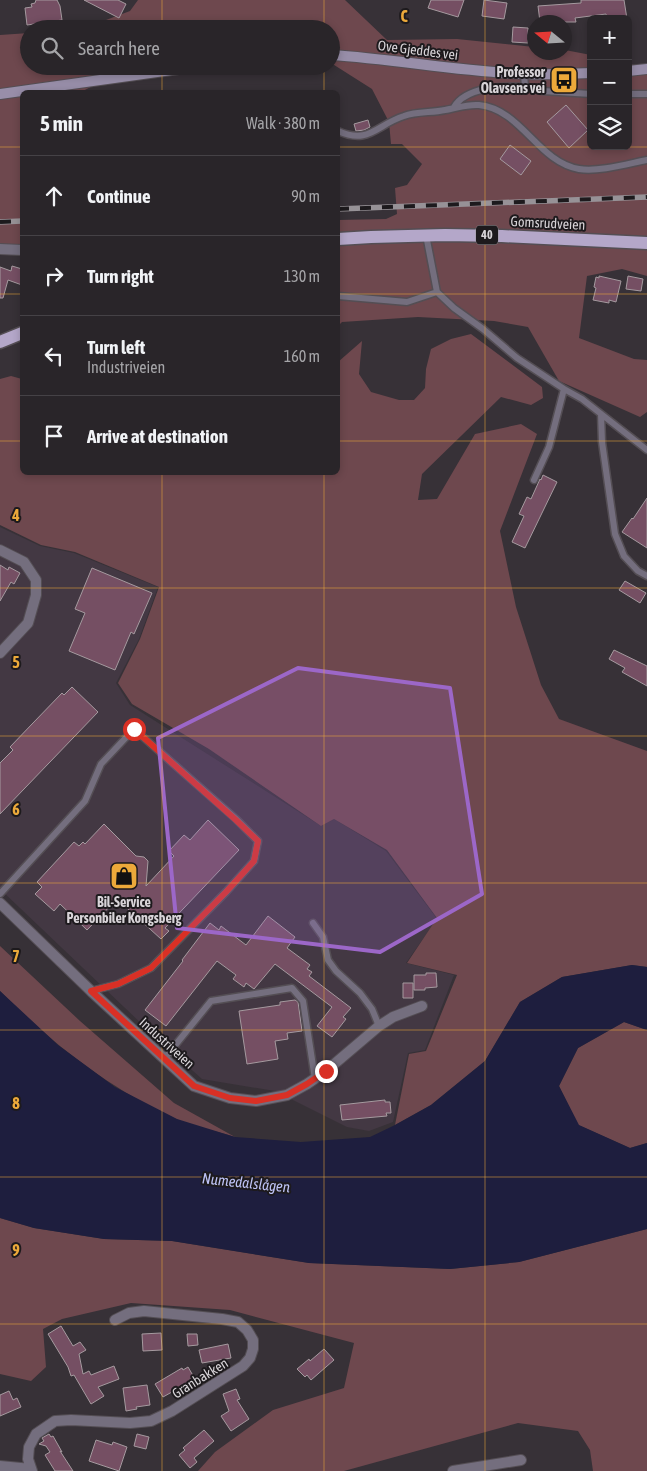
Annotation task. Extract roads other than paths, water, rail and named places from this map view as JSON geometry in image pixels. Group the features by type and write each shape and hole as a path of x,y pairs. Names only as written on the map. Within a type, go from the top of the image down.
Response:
{"main road":[{"name":"Gomsrudveien","path":"340,239 426,235 502,236 644,244"},
{"path":"0,342 20,334"}],"street":[{"name":"Ove Gjeddes vei","path":"340,56 376,58 451,68 524,74 587,73"},
{"path":"632,71 646,70"},
{"path":"43,90 141,75"},
{"path":"0,94 20,92"},
{"path":"0,249 20,250"},
{"path":"0,550 24,562 36,580 36,595 28,624 0,653"},
{"name":"Industriveien","path":"0,903 91,991 194,1086 230,1098 256,1101 287,1095 326,1071 379,1026 393,1017 422,1006"},
{"name":"Granbakken","path":"0,1466 32,1470 28,1459 29,1447 36,1434 54,1421 130,1423 151,1421 172,1411 235,1372 250,1358 253,1349 253,1340 247,1330 238,1322 144,1311 129,1313 115,1320"},
{"path":"454,1471 521,1460"}],"lane":[{"path":"524,74 525,87"},
{"path":"454,107 461,98 480,91 502,87 525,87 543,91 587,94"},
{"path":"632,94 647,94"},
{"path":"340,132 348,136 363,136 395,118 466,105 481,105 504,114 557,160 578,169 599,169 647,160"},
{"path":"426,235 437,292 454,308 483,329 517,358 582,399 647,450"},
{"path":"340,296 407,302 437,292"},
{"path":"534,480 549,447 564,389"},
{"path":"601,414 602,442 615,534 624,556 647,576"},
{"path":"0,894 85,801 101,764 134,729 258,841 254,861 151,968 118,984 91,991"},
{"path":"313,923 323,937 328,960 336,971 360,993 372,1009 379,1026"},
{"path":"164,1059 211,1001 292,988 303,1001 315,1079"}],"water":[{"name":"Numedalslågen","path":"632,965 647,967 647,1030 624,1022 578,1048 559,1086 579,1125 630,1148 647,1143 647,1229 519,1262 450,1269 309,1263 172,1241 104,1239 34,1228 0,1218 0,991 58,1045 115,1087 177,1119 235,1137 301,1142 370,1137 395,1125 431,1105 485,1061 520,1002 562,977"}],"railway":[{"path":"340,209 647,197"},
{"path":"0,222 20,221"}],"place":[{"name":"Professor Olavsens vei","path":"564,80"},
{"name":"Bil-Service Personbiler Kongsberg","path":"124,876"}]}
